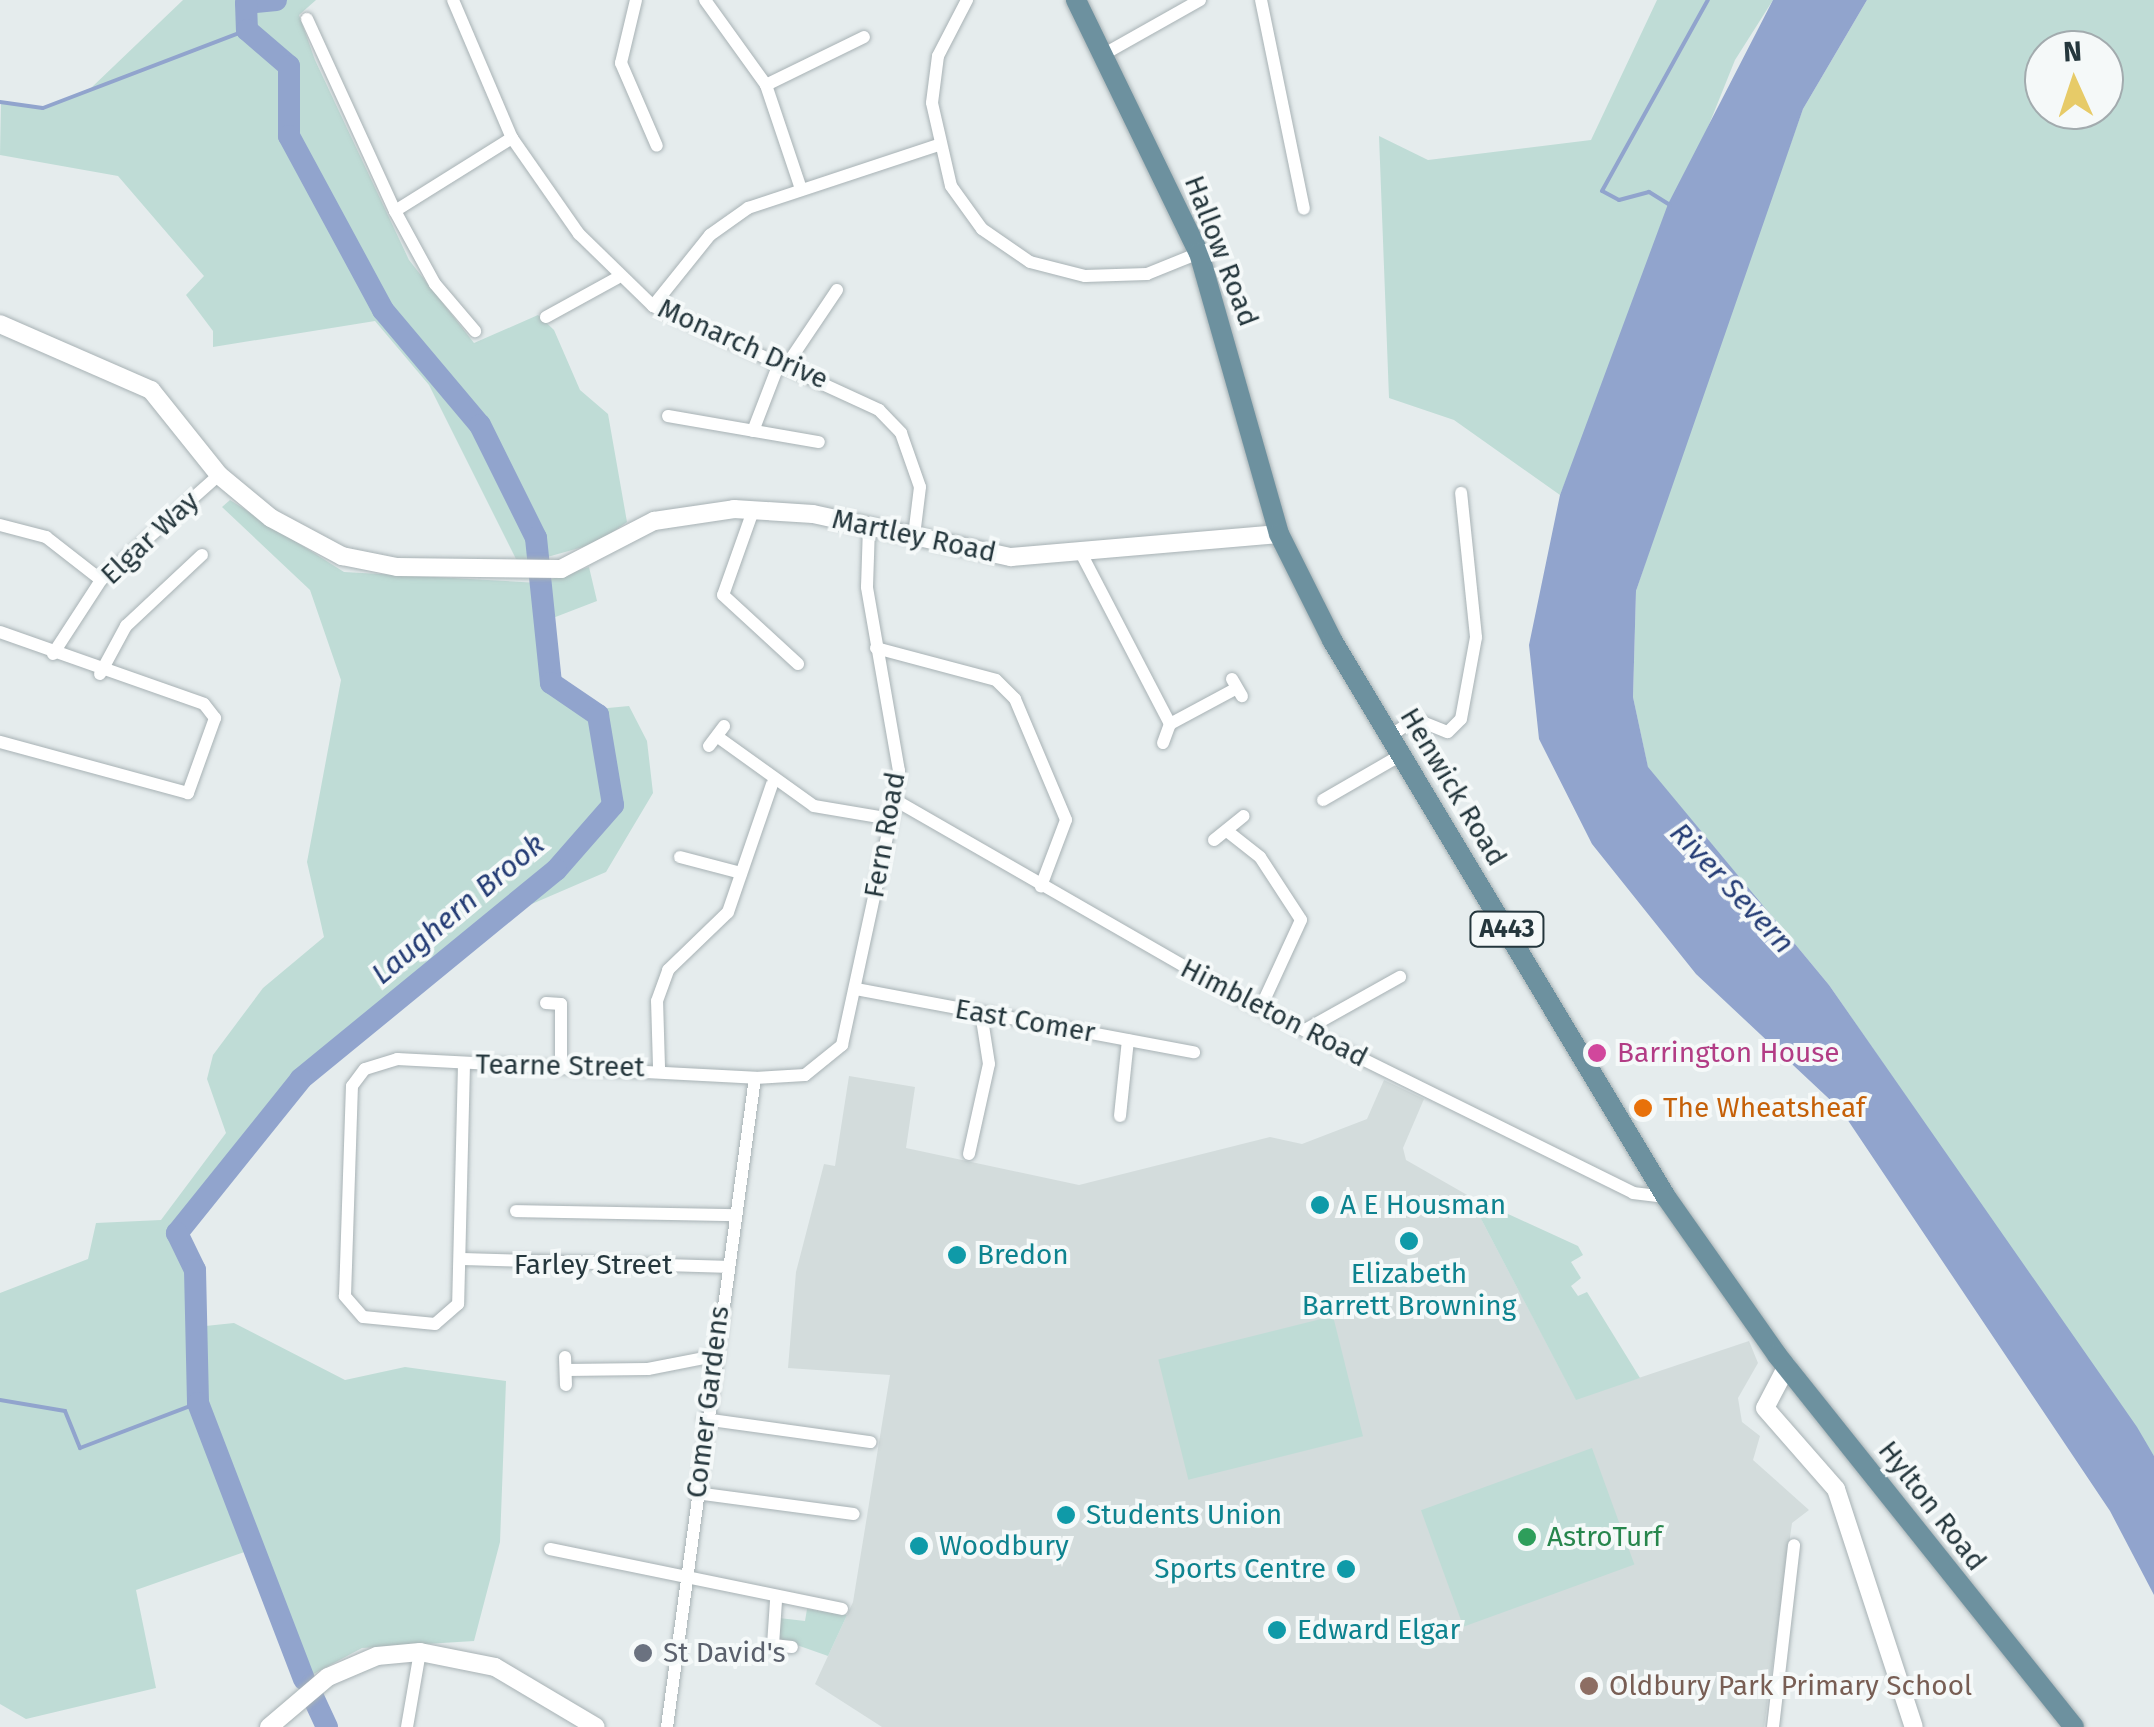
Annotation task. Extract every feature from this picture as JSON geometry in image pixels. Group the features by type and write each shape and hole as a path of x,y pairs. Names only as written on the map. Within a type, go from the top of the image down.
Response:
{"main road":[{"name":"Hallow Road","path":"1076,0 1106,53 1198,253 1279,534"},
{"path":"0,324 151,390 219,475"},
{"name":"Martley Road","path":"219,475 342,556 518,570 561,568 654,521 754,508 1011,557 1279,534"},
{"name":"Henwick Road","path":"1279,534 1389,737 1666,1197 1748,1316"},
{"name":"Hylton Road","path":"1748,1316 2074,1727"},
{"path":"1787,1366 1765,1408 1836,1489 1914,1727"},
{"path":"270,1727 328,1677 376,1656 420,1652 495,1667 596,1727"}],"street":[{"name":"Monarch Drive","path":"453,0 512,138 617,278 652,306 856,394 901,433 920,487 914,536"},
{"path":"636,0 620,63 656,146"},
{"path":"705,0 766,85 800,186"},
{"path":"966,0 938,56 938,145 960,204 1030,262 1128,278 1198,253"},
{"path":"1106,53 1200,0"},
{"path":"1261,0 1304,209"},
{"path":"307,20 394,211 435,284 475,331"},
{"path":"766,85 864,37"},
{"path":"394,211 512,138"},
{"path":"652,306 718,228 800,186 938,145"},
{"path":"546,317 617,278"},
{"path":"753,431 784,362 838,290"},
{"path":"668,416 820,442"},
{"name":"Elgar Way","path":"53,654 101,580 219,475"},
{"path":"1389,737 1415,719 1448,732 1460,719 1476,637 1461,493"},
{"path":"754,508 723,595 798,664"},
{"path":"0,525 64,546 101,580"},
{"name":"Fern Road","path":"756,1078 805,1074 831,1061 856,989 895,800 897,750 876,648 869,527"},
{"path":"1081,554 1170,724"},
{"path":"100,674 126,626 202,555"},
{"path":"0,632 100,674 212,708 188,794 0,742"},
{"path":"786,653 794,640"},
{"path":"876,648 996,680 1015,699 1066,820 1041,886"},
{"path":"1163,743 1170,724 1236,688"},
{"path":"718,737 772,784 814,806 891,819"},
{"path":"1323,800 1401,756"},
{"path":"659,1067 657,1002 668,970 720,926 772,784"},
{"name":"Himbleton Road","path":"895,800 1261,1008 1633,1192 1666,1197"},
{"path":"1214,840 1244,816"},
{"path":"1227,831 1260,858 1302,920 1261,1008"},
{"path":"678,858 742,872"},
{"path":"1304,1030 1400,977"},
{"name":"East Comer","path":"856,989 1194,1052"},
{"path":"546,1003 561,1004 560,1066"},
{"path":"969,1154 989,1064 981,1013"},
{"path":"1120,1116 1128,1040"},
{"name":"Tearne Street","path":"460,1260 452,1317 418,1325 350,1311 352,1086 365,1069 397,1059 659,1067 756,1078"},
{"path":"460,1260 464,1064"},
{"name":"Comer Gardens","path":"667,1727 704,1419 732,1215 756,1078"},
{"path":"516,1211 732,1215"},
{"name":"Farley Street","path":"460,1260 726,1267"},
{"path":"566,1371 648,1370 714,1356"},
{"path":"704,1419 852,1434 870,1442"},
{"path":"696,1493 854,1514"},
{"path":"1772,1727 1794,1545"},
{"path":"550,1549 776,1601 842,1609"},
{"path":"776,1601 773,1645 792,1647"},
{"path":"407,1727 420,1652"}],"shaded area":[{"path":"849,1076 915,1087 906,1148 1079,1185 1270,1137 1302,1144 1367,1119 1384,1080 1424,1099 1403,1148 1406,1160 1469,1196 1576,1399 1749,1341 1758,1363 1738,1398 1742,1422 1760,1436 1753,1460 1809,1510 1792,1523 1764,1727 882,1727 815,1684 853,1602 890,1375 788,1368 796,1272 824,1164 835,1166"}],"green space":[{"path":"183,0 316,0 299,15 315,60 409,260 474,343 538,315 554,330 580,390 608,414 627,522 597,543 519,565 429,385 375,321 213,347 213,331 186,295 204,276 118,176 0,155 1,102 43,108 91,88"},
{"path":"1657,0 1773,0 1735,60 1560,495 1454,420 1389,398 1379,136 1428,160 1591,140"},
{"path":"1867,0 2154,0 2154,1456 1829,985 1648,768 1633,697 1636,591 1710,368 1803,109"},
{"path":"230,500 344,572 539,583 589,567 597,601 545,621 551,683 587,710 629,706 647,741 653,793 606,872 497,919 301,1079 178,1233 195,1270 196,1327 234,1323 345,1380 405,1367 506,1381 500,1542 474,1641 362,1648 304,1679 250,1550 136,1590 156,1688 26,1719 0,1704 0,1293 88,1259 96,1223 161,1220 226,1133 207,1079 213,1055 263,988 324,937 307,862 341,680 310,590 222,507"},
{"path":"1469,1196 1578,1246 1583,1255 1571,1262 1581,1278 1571,1286 1578,1296 1587,1292 1640,1378 1576,1400"},
{"path":"1333,1316 1363,1436 1188,1480 1158,1360"},
{"name":"AstroTurf","path":"1592,1448 1634,1565 1463,1627 1421,1510"},
{"path":"807,1609 847,1615 828,1656 777,1638 779,1618 805,1621"}],"water":[{"name":"River Severn","path":"1773,0 1867,0 1803,109 1636,591 1633,697 1648,767 1829,985 2137,1427 2154,1456 2154,1595 2110,1511 1841,1110 1696,974 1592,844 1539,739 1529,645 1560,495 1668,204"}],"waterway":[{"name":"Laughern Brook","path":"276,0 246,3 247,30 289,66 289,136 383,310 480,425 536,538 551,683 598,715 613,805 556,870 301,1079 177,1233 195,1270 198,1403 304,1679"},
{"path":"1670,205 1649,192 1619,200 1602,191 1708,0"},
{"path":"0,102 43,108 247,30"},
{"path":"0,1400 65,1411 80,1448 198,1403"},
{"name":"Laughern Brook","path":"313,1697 327,1727"}],"place":[{"name":"Barrington House","path":"1597,1053"},
{"name":"The Wheatsheaf","path":"1643,1108"},
{"name":"A E Housman","path":"1320,1205"},
{"name":"Elizabeth Barrett Browning","path":"1409,1241"},
{"name":"Bredon","path":"957,1255"},
{"name":"Students Union","path":"1066,1515"},
{"name":"AstroTurf","path":"1527,1537"},
{"name":"Woodbury","path":"919,1546"},
{"name":"Sports Centre","path":"1346,1569"},
{"name":"Edward Elgar","path":"1277,1630"},
{"name":"St David's","path":"643,1653"},
{"name":"Oldbury Park Primary School","path":"1589,1686"}]}
